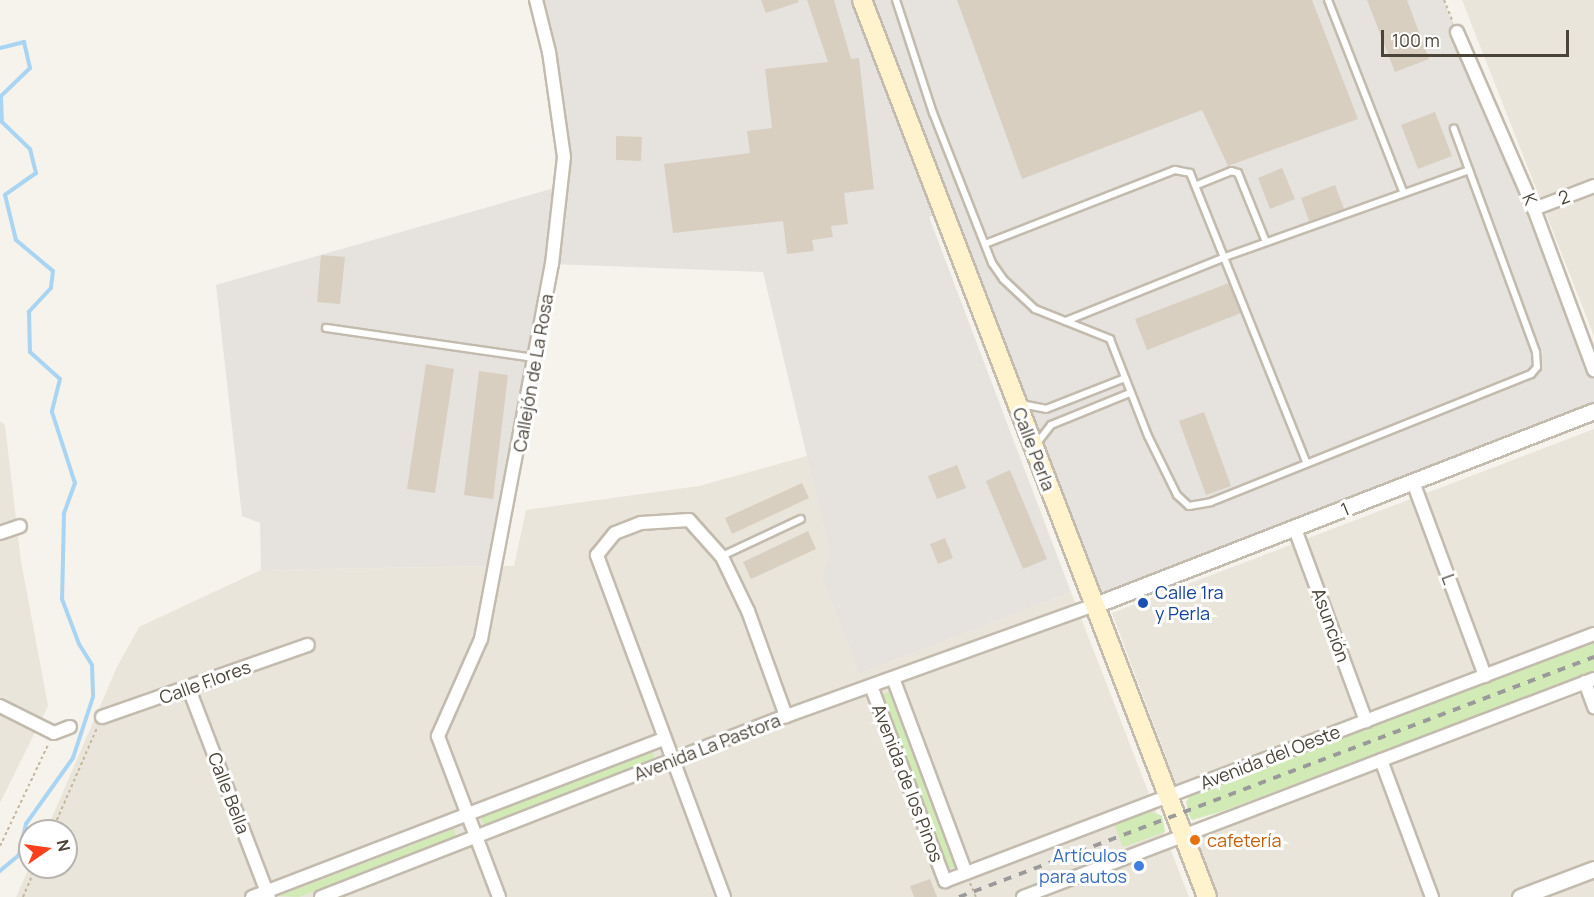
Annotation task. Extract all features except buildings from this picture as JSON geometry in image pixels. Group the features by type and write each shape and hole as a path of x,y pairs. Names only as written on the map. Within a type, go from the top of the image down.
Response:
{"main road":[{"name":"Calle Perla","path":"862,0 1207,897"}],"street":[{"name":"Callejón de La Rosa","path":"468,814 438,736 481,639 536,358 552,264 564,157 549,52 536,0"},
{"name":"K","path":"1457,32 1534,209 1594,370"},
{"name":"2","path":"1534,209 1594,186"},
{"name":"1","path":"1095,605 1594,411"},
{"name":"L","path":"1413,482 1485,676"},
{"path":"724,897 597,555 615,533 641,523 689,520 722,557 748,610 786,716"},
{"path":"0,533 20,526"},
{"name":"Asunción","path":"1295,529 1366,721"},
{"name":"Avenida La Pastora","path":"321,897 786,716 1095,605"},
{"name":"Avenida del Oeste","path":"945,881 1594,634"},
{"name":"Calle Flores","path":"102,717 189,689 308,645"},
{"name":"Avenida de los Pinos","path":"893,678 966,873"},
{"path":"1023,897 1589,681 1594,707"},
{"name":"Avenida de los Pinos","path":"871,686 945,881"},
{"name":"Calle Bella","path":"189,689 268,894"},
{"path":"0,706 54,733 70,727"},
{"name":"Avenida La Pastora","path":"252,897 268,894 664,739"},
{"path":"1381,760 1432,897"},
{"path":"468,814 499,897"},
{"path":"1520,897 1594,869"}],"lane":[{"path":"896,0 933,113 992,263 1013,290 1035,309 1110,339 1130,393 1177,495 1188,506 1211,502 1306,461 1531,374 1537,367 1536,352 1454,129"},
{"path":"1328,0 1403,191"},
{"path":"1066,321 1225,257 1403,191 1469,170"},
{"path":"985,244 1175,171 1190,172 1306,461"},
{"path":"1197,185 1231,171 1238,173 1266,242"},
{"path":"326,328 536,358"},
{"path":"1016,398 1032,409 1046,409 1125,378"},
{"path":"1037,459 1037,442 1045,429 1130,393"},
{"path":"722,557 801,519"}],"path":[{"path":"1444,0 1457,32"},
{"path":"57,819 102,717"},
{"path":"0,846 54,733"},
{"path":"23,897 31,879"}],"shaded area":[{"path":"536,0 1443,0 1534,209 1594,370 1594,412 1095,605 943,211 929,217 1071,592 859,674 821,576 830,553 763,272 552,264 496,566 261,570 260,523 242,516 216,285 561,186 564,157"},
{"path":"1462,0 1594,0 1594,336"},
{"path":"0,421 5,425 21,561 48,706 0,803"},
{"path":"1594,429 1594,626 1177,787 1112,613"},
{"path":"807,456 830,553 821,576 859,674 1071,592 1189,897 16,897 24,879 78,879 78,819 51,819 117,667 139,627 261,570 514,566 526,510 699,486"},
{"path":"1594,689 1594,897 1219,897 1196,838"}],"green space":[{"path":"1594,636 1594,672 1223,811 1192,820 1189,815 1186,802 1189,797"},
{"path":"889,692 955,867 946,870 881,695"},
{"path":"653,751 654,759 484,825 480,817"},
{"path":"1150,811 1162,816 1165,832 1123,847 1114,824"},
{"path":"454,829 456,836 299,897 279,896"}],"waterway":[{"path":"0,48 24,42 30,68 1,96 2,122 30,149 36,173 5,195 16,240 53,271 51,288 29,312 30,352 60,379 52,412 75,483 64,514 62,599 79,644 92,665 93,697 73,758 26,824 19,855 0,871"}],"railway":[{"path":"959,897 1594,657"}],"place":[{"name":"Calle 1ra y Perla","path":"1143,603"},
{"name":"cafetería","path":"1195,840"},
{"name":"Artículos para autos","path":"1139,866"}]}
